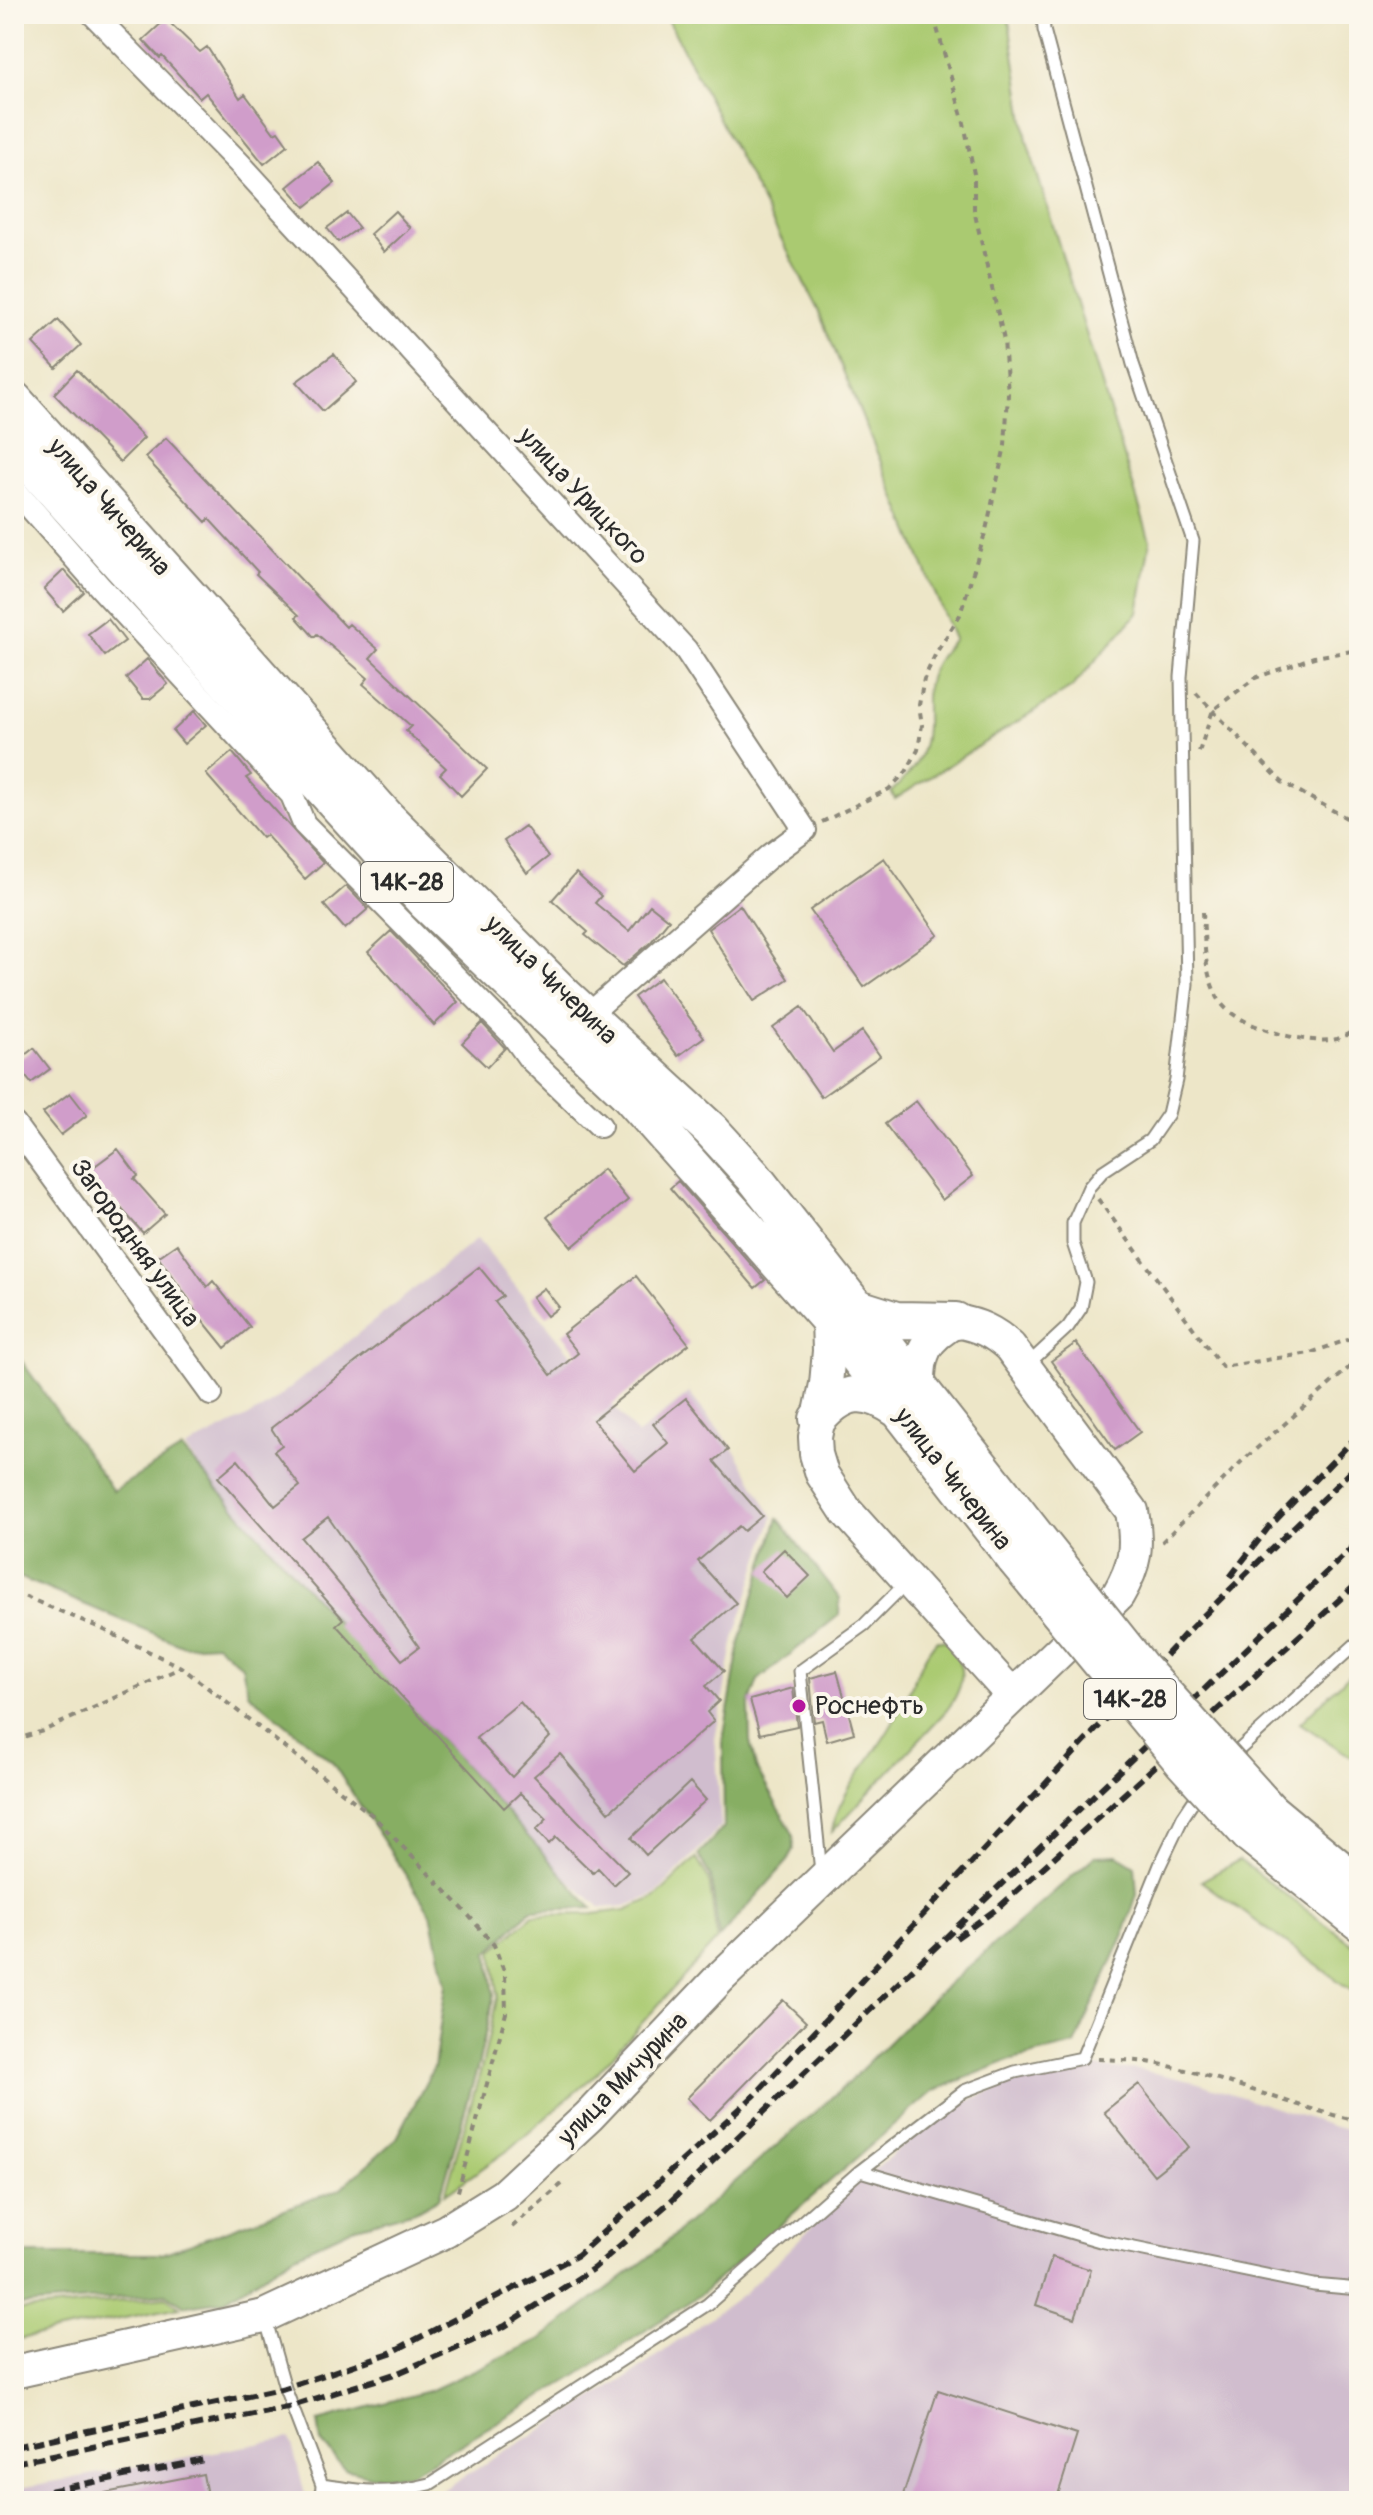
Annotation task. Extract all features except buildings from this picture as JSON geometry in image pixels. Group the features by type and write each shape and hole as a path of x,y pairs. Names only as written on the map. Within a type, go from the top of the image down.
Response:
{"main road":[{"name":"улица Чичерина","path":"14,400 388,819 587,1016 711,1130 753,1176 842,1313 1027,1549 1183,1762 1260,1822"},
{"name":"улица Чичерина","path":"14,446 425,902 628,1094 842,1313"},
{"path":"1012,1695 846,1511 822,1474 815,1437 842,1313 896,1320 977,1324 995,1333 1010,1347 1132,1511 1137,1542 1125,1584"},
{"path":"818,1419 832,1403 853,1394 909,1399 926,1345 939,1330 956,1321"},
{"name":"улица Мичурина","path":"14,2372 264,2316 446,2231 504,2195 589,2116 719,1979 1125,1584"},
{"name":"14К-28","path":"1260,1822 1359,1885"},
{"name":"14К-28","path":"1260,1822 1359,1922"}],"street":[{"name":"улица Урицкого","path":"93,14 239,163 686,650 805,830"},
{"path":"14,489 292,795 304,824 511,1033 529,1058 600,1126"},
{"path":"587,1016 771,855 805,830"},
{"name":"Загородняя улица","path":"14,1124 211,1394"}],"lane":[{"path":"1024,1367 1068,1327 1081,1308 1086,1282 1073,1243 1073,1223 1089,1187 1103,1171 1150,1140 1168,1114 1176,1080 1187,984 1181,677 1193,541 1133,364 1044,30 1043,14"},
{"path":"822,1879 800,1671 864,1625 908,1581"},
{"path":"1218,1770 1248,1739 1359,1641"},
{"path":"322,2485 365,2492 398,2492 430,2484 708,2304 860,2171 964,2091 1015,2072 1082,2058 1160,1865 1183,1817 1208,1780"},
{"path":"860,2171 1100,2241 1314,2285 1359,2289"},
{"path":"264,2316 285,2388 322,2485 321,2501"}],"path":[{"path":"805,830 889,789 906,772 918,750 922,725 919,705 924,679 960,615 986,530 1005,446 1008,394 1004,340 974,210 974,174 964,123 933,14"},
{"path":"1195,763 1213,710 1255,678 1314,657 1359,650"},
{"path":"1181,677 1282,782 1359,825"},
{"path":"1203,907 1206,971 1222,1005 1248,1023 1291,1039 1337,1039 1359,1027"},
{"path":"1089,1187 1222,1367 1310,1353 1359,1336"},
{"path":"1125,1584 1241,1462 1359,1359"},
{"path":"14,1592 98,1627 181,1667 372,1815 494,1945 505,1974 506,2013 483,2108 446,2231"},
{"path":"14,1740 43,1731 181,1667"},
{"path":"1082,2058 1146,2062 1211,2077 1313,2112 1359,2121"},
{"name":"улица Мичурина","path":"512,2227 563,2183"}],"shaded area":[{"path":"477,1239 637,1435 689,1393 734,1449 773,1517 734,1639 715,1739 721,1826 656,1894 626,1906 601,1908 523,1841 470,1822 185,1448 263,1409"},
{"path":"1084,2066 1141,2070 1195,2082 1359,2132 1359,2501 424,2501 630,2376 744,2293 857,2183 951,2108 1022,2079"},
{"path":"290,2438 307,2501 14,2501 14,2489"}],"green space":[{"path":"665,14 1008,14 1027,141 1150,541 1138,613 1072,687 895,799 891,792 911,771 923,747 930,676 938,659 954,639 818,310"},
{"path":"14,1350 113,1491 182,1449 592,1908 531,1910 488,1952 494,1994 479,2062 440,2197 415,2211 353,2228 293,2256 223,2301 185,2306 166,2294 14,2306 14,2254 162,2254 340,2189 397,2138 434,2067 446,1985 431,1914 332,1762 248,1693 242,1666 216,1644 184,1646 14,1575"},
{"path":"778,1518 840,1599 839,1615 758,1680 749,1705 750,1741 756,1768 793,1834 794,1849 788,1861 719,1938 711,1877 698,1855 724,1827 723,1740 740,1642"},
{"path":"937,1640 949,1641 959,1660 962,1676 958,1692 947,1710 832,1832 846,1794 888,1731"},
{"path":"1359,1665 1359,1762 1300,1723"},
{"path":"1117,1855 1135,1866 1137,1894 1124,1934 1075,2045 1008,2061 933,2091 701,2294 578,2375 409,2474 372,2476 345,2469 321,2442 318,2421 432,2390 541,2339 648,2258 848,2083 932,1999 1095,1856"},
{"path":"696,1858 709,1879 717,1940 596,2074 510,2149 445,2194 483,2062 498,1994 492,1951 533,1915 626,1910 656,1897"},
{"path":"1239,1860 1359,1949 1359,1996 1201,1881"},
{"path":"166,2297 180,2307 14,2340 14,2311"}],"railway":[{"path":"1230,1577 1268,1528 1359,1434"},
{"path":"14,2447 285,2388 390,2353 578,2255 755,2095 1188,1631 1359,1463"},
{"path":"14,2463 292,2406 398,2373 505,2326 594,2268 670,2202 1359,1541"},
{"path":"956,1938 998,1908 1359,1582"},
{"path":"14,2498 204,2460"}],"place":[{"name":"Роснефть","path":"799,1706"}]}
